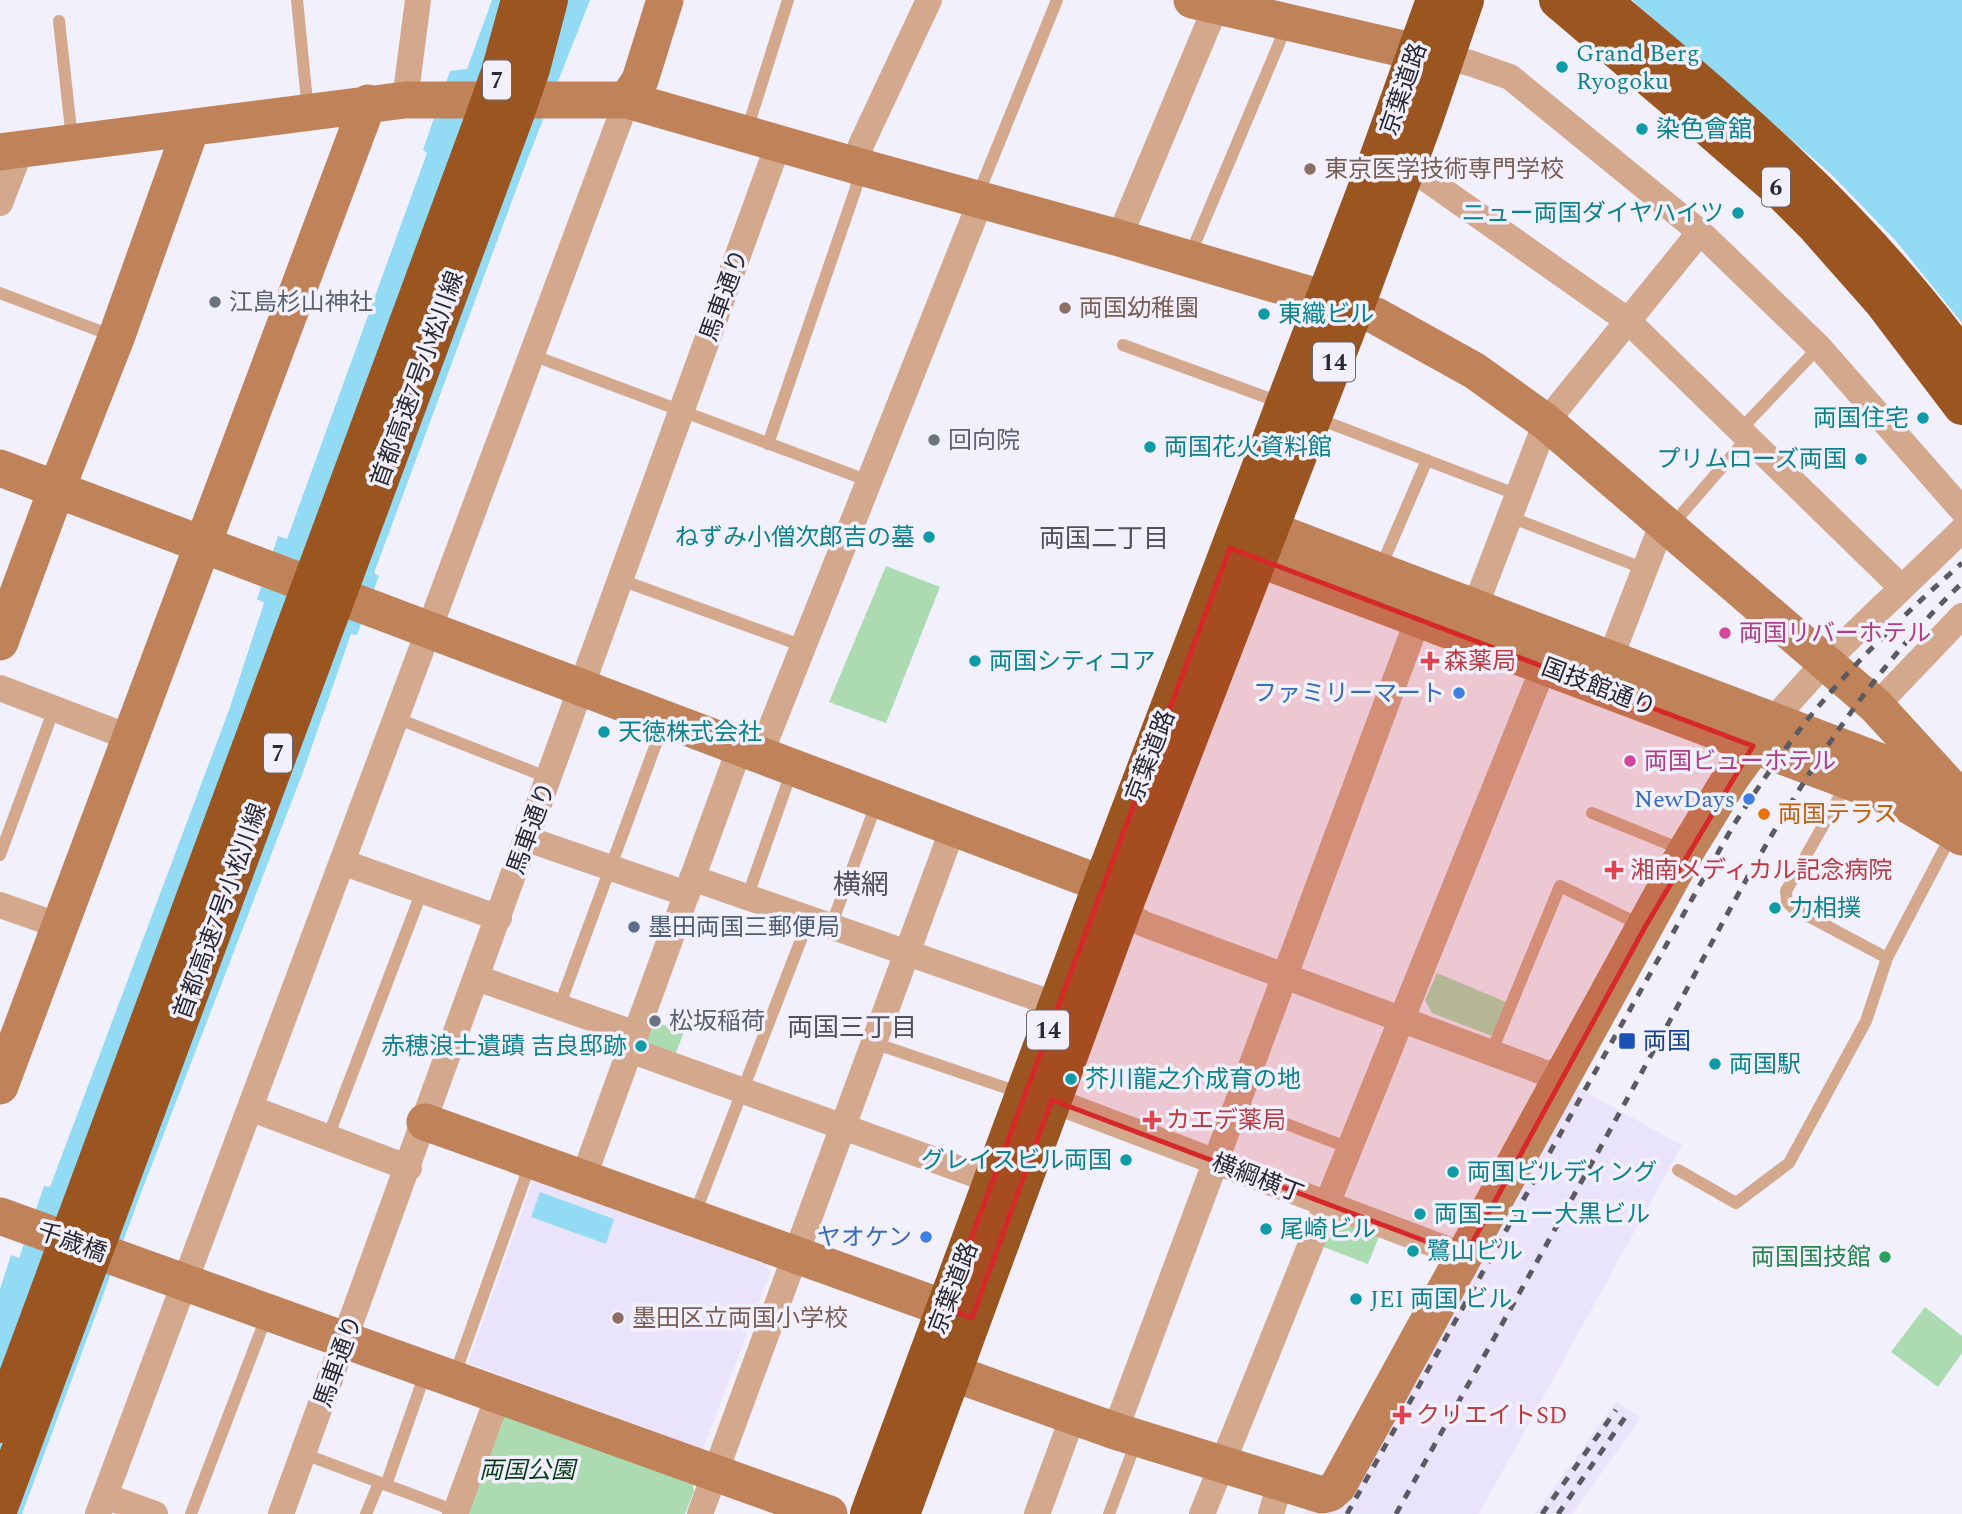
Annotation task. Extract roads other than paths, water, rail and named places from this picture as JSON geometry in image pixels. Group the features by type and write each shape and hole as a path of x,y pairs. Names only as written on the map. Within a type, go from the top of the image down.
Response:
{"highway":[{"name":"首都高速7号小松川線","path":"0,1424 481,126 500,72 520,0"},
{"name":"首都高速7号小松川線","path":"0,1504 514,118 531,69 549,0"},
{"name":"京葉道路","path":"869,1514 938,1368 1112,898 1340,303 1406,170 1436,87 1430,55 1435,0"},
{"name":"京葉道路","path":"1340,303 1384,144 1430,55 1465,0"},
{"name":"6","path":"1558,0 1703,122 1815,225 1883,302 1962,406"},
{"name":"6","path":"1601,0 1798,170 1883,258 1962,358"},
{"name":"京葉道路","path":"958,1313 993,1181 1038,1097 1057,1005 1112,898"},
{"name":"京葉道路","path":"901,1514 938,1368"}],"street":[{"path":"418,0 421,100"},
{"path":"155,1514 102,1505 627,100 640,80 666,0"},
{"path":"857,166 861,145 929,0"},
{"path":"1119,238 1204,3 1470,63 1510,77 1700,232 1818,347 1962,510"},
{"path":"0,203 10,150 368,103 421,100 627,100 1340,303 1376,316 1475,371 1546,422 1876,706 1933,766 1957,811"},
{"path":"0,1086 368,103"},
{"path":"0,642 116,338 191,128"},
{"name":"馬車通り","path":"281,1514 346,1342 681,412 763,138"},
{"path":"1406,170 1425,178 1627,320 1902,588"},
{"path":"583,1179 690,886 765,756 803,646 979,199"},
{"path":"1475,607 1546,422 1700,232"},
{"path":"0,468 953,828 1112,898 1144,924 1548,1074 1567,1068"},
{"path":"1610,659 1645,569 1666,525"},
{"path":"938,1368 1126,1435 1222,1462 1281,1499 1330,1493 1338,1486 1644,926 1730,779 1763,734 1825,662 1962,530"},
{"name":"国技館通り","path":"1250,538 1379,571 1475,607 1610,659 1763,734"},
{"name":"国技館通り","path":"1250,538 1418,619 1544,666 1763,734 1957,811"},
{"path":"1876,706 1962,616"},
{"path":"1126,1435 1216,1161 1418,619"},
{"path":"1202,1514 1544,666"},
{"path":"0,688 131,738"},
{"path":"700,1514 953,828"},
{"path":"527,839 611,868 747,898 1057,1005"},
{"path":"342,862 499,918"},
{"path":"0,905 60,926"},
{"path":"477,978 559,1007 743,1091 993,1181"},
{"name":"横綱横丁","path":"1038,1097 1216,1161 1465,1256"},
{"path":"250,1108 409,1168"},
{"path":"425,1122 958,1313"},
{"name":"千歳橋","path":"9,1219 828,1514"},
{"path":"455,1513 498,1396"},
{"path":"1038,1514 1073,1416"}],"lane":[{"path":"298,0 309,111"},
{"path":"763,138 789,0"},
{"path":"979,199 1057,0"},
{"path":"60,21 72,141"},
{"path":"1188,258 1288,23"},
{"path":"768,444 856,188 857,166"},
{"path":"0,293 116,338"},
{"path":"1123,345 1427,460 1514,506 1645,569"},
{"path":"1666,525 1818,347"},
{"path":"532,355 869,481"},
{"path":"1379,571 1427,460"},
{"path":"621,580 803,646"},
{"path":"0,855 54,709"},
{"path":"396,718 549,778"},
{"path":"559,1007 665,719"},
{"path":"747,898 765,756"},
{"path":"1864,772 1786,891 1787,902 1793,908 1887,958"},
{"path":"694,1218 743,1091 879,799"},
{"path":"1678,1170 1736,1203 1789,1163 1866,1021 1887,958 1957,811"},
{"path":"1592,813 1686,851"},
{"path":"1492,1053 1560,886 1644,926"},
{"path":"328,1137 422,891"},
{"path":"874,1043 1038,1097"},
{"path":"1237,1105 1349,1148"},
{"path":"366,1514 440,1375 532,1160"},
{"path":"191,1514 268,1313"},
{"path":"1110,1514 1126,1435"},
{"path":"304,1454 455,1513"}],"water":[{"path":"492,0 590,0 526,163 374,573 379,576 357,635 351,634 303,772 141,1193 22,1514 0,1514 0,1289 11,1255 19,1258 44,1186 50,1187 229,710 264,603 257,599 278,536 287,539 427,153 423,150 450,71 467,69"},
{"path":"1632,0 1962,0 1962,323 1896,241 1832,175"},
{"path":"540,1192 614,1219 606,1244 531,1217"}],"railway":[{"path":"1347,1514 1733,826 1784,751 1834,689 1887,633 1962,563"},
{"path":"1396,1514 1791,803 1869,688 1913,634 1962,583"},
{"path":"1542,1514 1616,1410"},
{"path":"1558,1514 1626,1416"}],"place":[{"name":"Grand Berg Ryogoku","path":"1562,67"},
{"name":"染色會舘","path":"1642,129"},
{"name":"東京医学技術専門学校","path":"1310,169"},
{"name":"ニュー両国ダイヤハイツ","path":"1738,213"},
{"name":"江島杉山神社","path":"215,302"},
{"name":"両国幼稚園","path":"1065,308"},
{"name":"東織ビル","path":"1264,314"},
{"name":"両国住宅","path":"1923,418"},
{"name":"回向院","path":"934,440"},
{"name":"両国花火資料館","path":"1150,447"},
{"name":"プリムローズ両国","path":"1861,459"},
{"name":"ねずみ小僧次郎吉の墓","path":"929,537"},
{"name":"両国リバーホテル","path":"1725,633"},
{"name":"両国シティコア","path":"975,661"},
{"name":"森薬局","path":"1430,661"},
{"name":"ファミリーマート","path":"1459,693"},
{"name":"天徳株式会社","path":"604,732"},
{"name":"両国ビューホテル","path":"1630,761"},
{"name":"NewDays","path":"1749,799"},
{"name":"両国テラス","path":"1764,814"},
{"name":"湘南メディカル記念病院","path":"1614,870"},
{"name":"力相撲","path":"1775,908"},
{"name":"墨田両国三郵便局","path":"634,927"},
{"name":"松坂稲荷","path":"655,1021"},
{"name":"両国","path":"1627,1041"},
{"name":"赤穂浪士遺蹟 吉良邸跡","path":"641,1046"},
{"name":"両国駅","path":"1715,1064"},
{"name":"芥川龍之介成育の地","path":"1071,1079"},
{"name":"カエデ薬局","path":"1152,1120"},
{"name":"グレイスビル両国","path":"1126,1160"},
{"name":"両国ビルディング","path":"1453,1172"},
{"name":"両国ニュー大黒ビル","path":"1420,1214"},
{"name":"尾崎ビル","path":"1266,1229"},
{"name":"ヤオケン","path":"926,1237"},
{"name":"鷺山ビル","path":"1413,1251"},
{"name":"両国国技館","path":"1885,1257"},
{"name":"JEI 両国 ビル","path":"1356,1299"},
{"name":"墨田区立両国小学校","path":"618,1318"},
{"name":"クリエイトSD","path":"1402,1415"}],"district":[{"name":"両国二丁目","path":"1104,538"},
{"name":"横網","path":"861,884"},
{"name":"両国三丁目","path":"852,1027"}],"park label":[{"name":"両国公園","path":"527,1470"}]}
